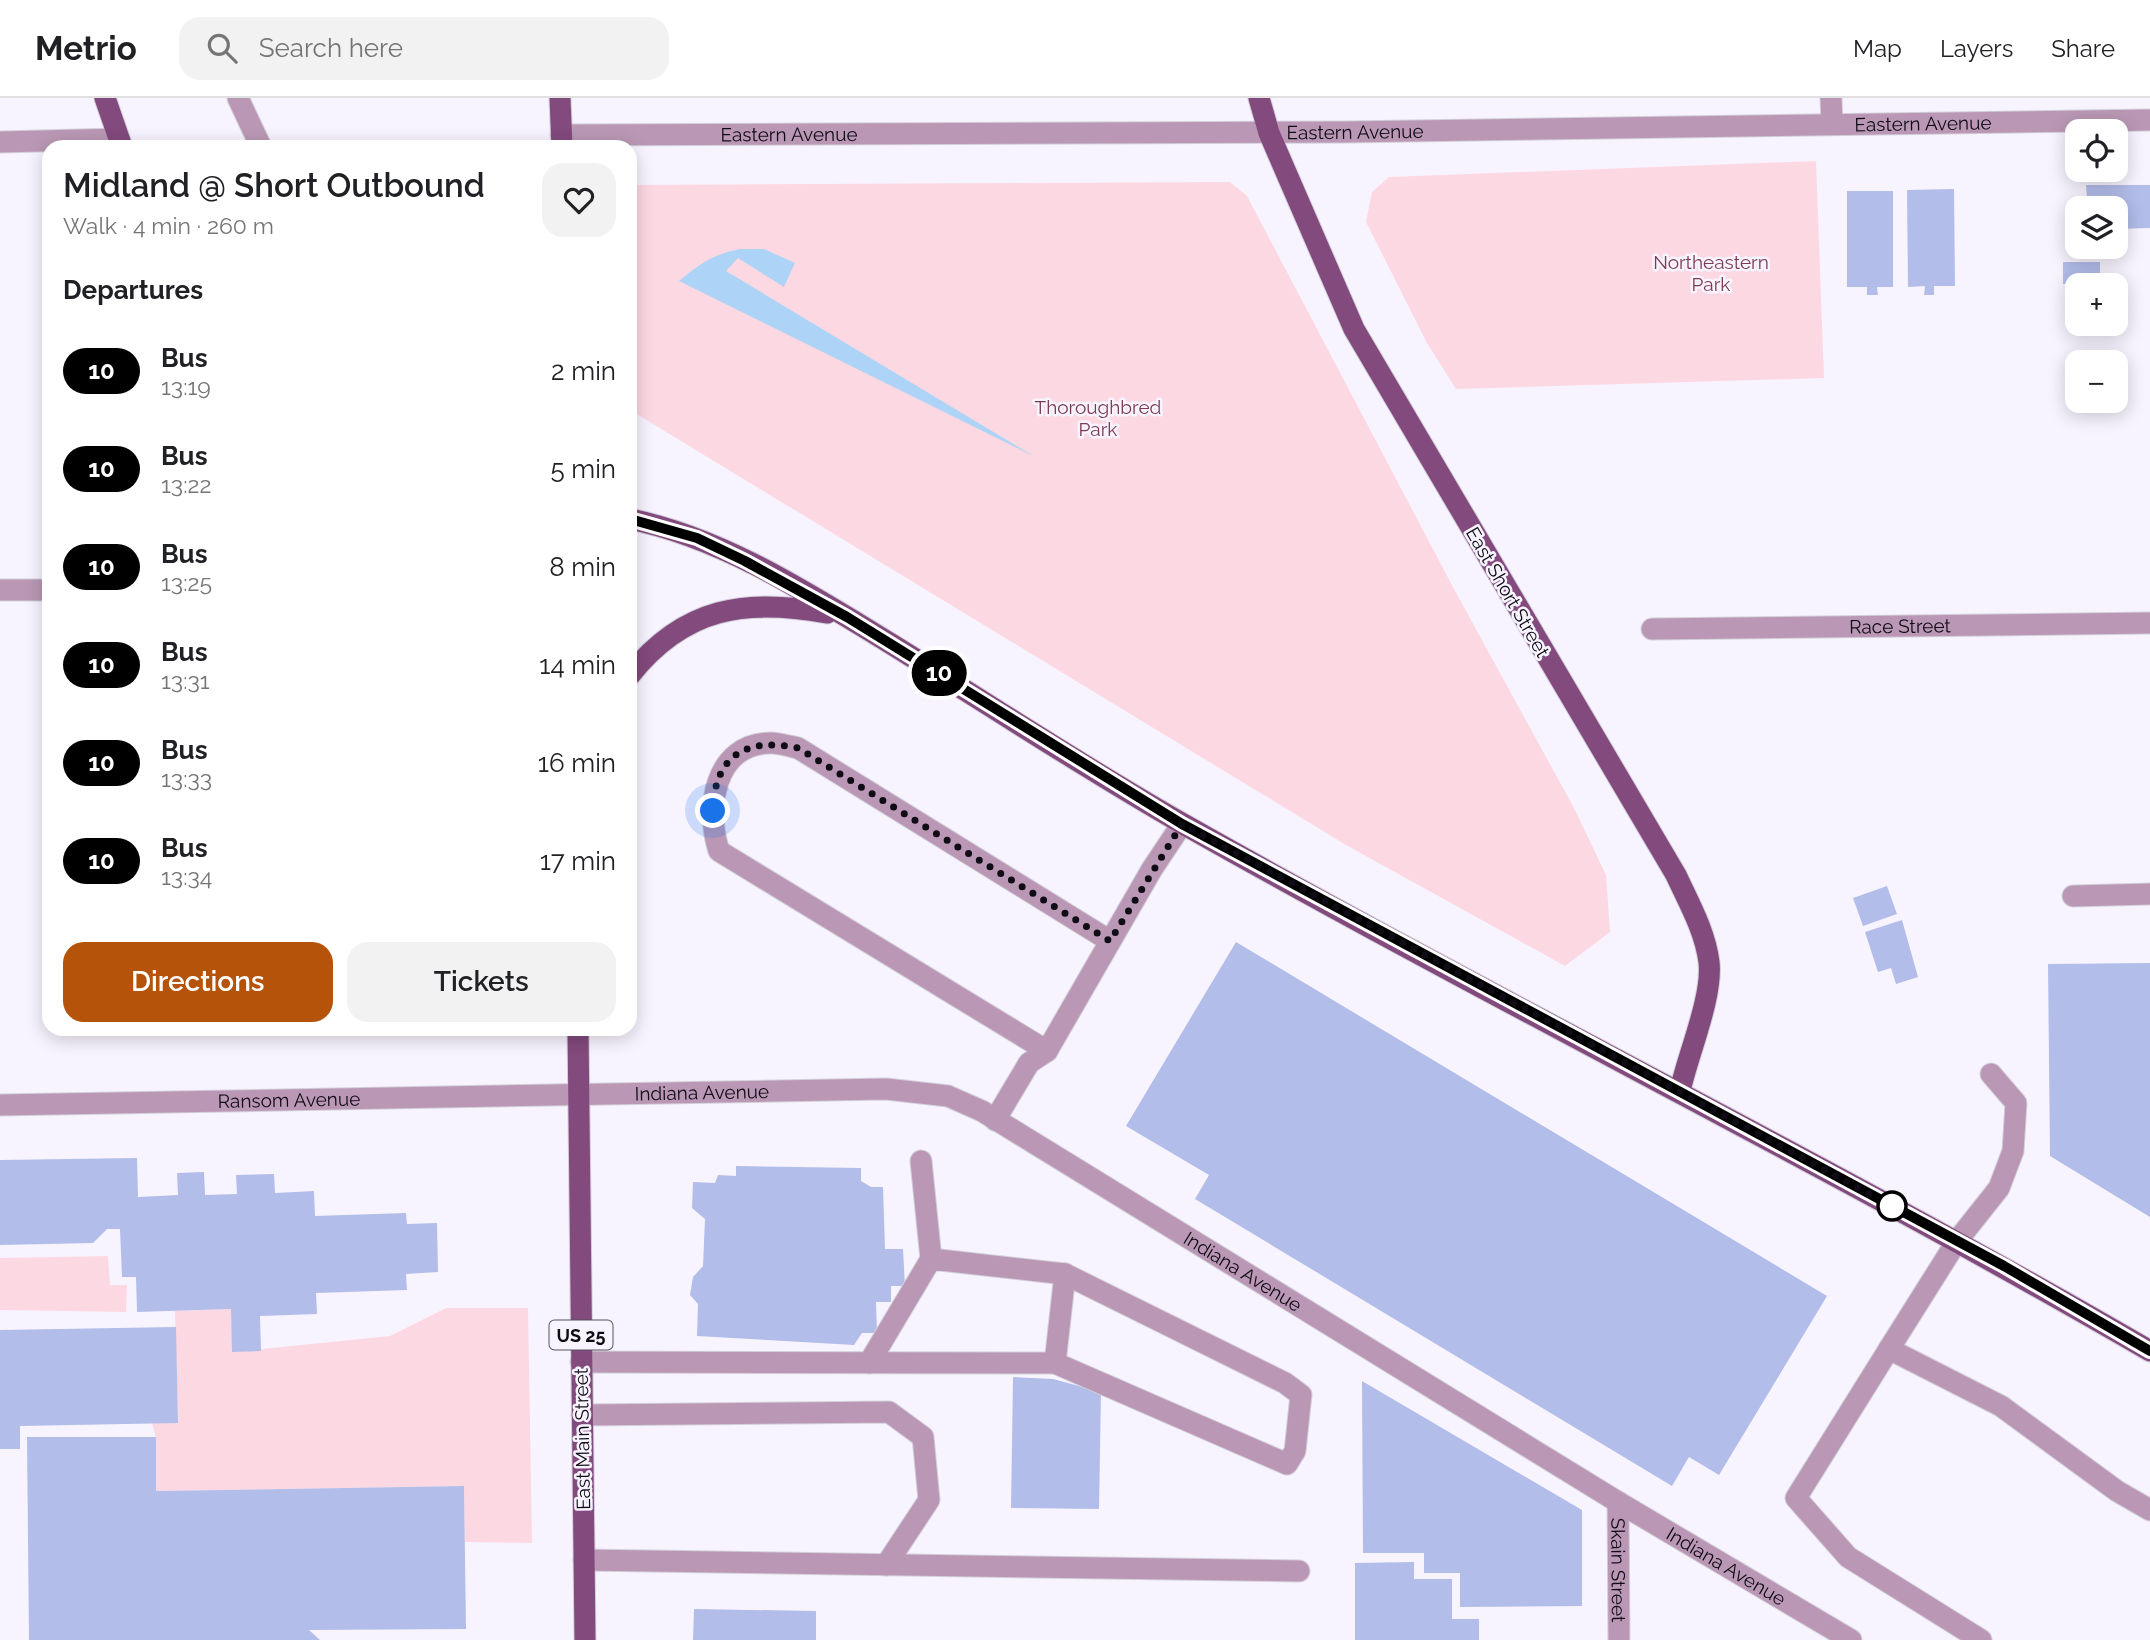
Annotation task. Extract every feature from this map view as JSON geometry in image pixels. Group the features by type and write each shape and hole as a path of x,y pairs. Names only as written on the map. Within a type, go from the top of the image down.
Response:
{"main road":[{"path":"105,98 119,140"},
{"path":"560,98 561,140"},
{"name":"East Short Street","path":"1259,98 1269,133 1354,329 1676,875 1697,919 1709,964 1706,996 1680,1091"},
{"path":"637,521 697,538 745,561 847,617 1182,824 1957,1241 2150,1351"},
{"path":"637,668 671,633 694,621 747,606 783,606 847,617"},
{"name":"East Main Street","path":"578,1036 585,1640"}],"street":[{"path":"238,98 258,140"},
{"path":"1831,98 1832,124"},
{"name":"Eastern Avenue","path":"637,140 2150,120"},
{"path":"0,142 42,142"},
{"path":"0,590 42,590"},
{"name":"Race Street","path":"1652,629 2150,624"},
{"path":"1047,1051 719,851 713,832 713,789 726,765 746,748 771,743 798,748 1110,941"},
{"path":"995,1120 1029,1063 1047,1051 1182,824"},
{"path":"2073,896 2150,894"},
{"path":"1981,1640 1848,1557 1796,1498 1957,1241 1999,1188 2013,1151 2016,1103 1991,1074"},
{"name":"Indiana Avenue","path":"578,1097 886,1089 948,1096 995,1120 1618,1502 1851,1640"},
{"name":"Ransom Avenue","path":"0,1105 578,1097"},
{"path":"869,1363 931,1259 922,1161"},
{"path":"581,1362 1055,1363 1287,1464 1295,1451 1301,1395 1286,1383 1065,1274 931,1259"},
{"path":"1055,1363 1065,1274"},
{"path":"1889,1349 2001,1406 2117,1491 2150,1510"},
{"path":"582,1415 889,1412 923,1437 929,1500 886,1565"},
{"name":"Skain Street","path":"1618,1502 1619,1640"},
{"path":"584,1560 1299,1571"}],"green space":[{"name":"Northeastern Park","path":"1816,161 1824,378 1456,389 1427,343 1366,222 1372,192 1389,177"},
{"name":"Thoroughbred Park","path":"1230,182 1247,196 1454,589 1574,808 1606,875 1610,932 1565,966 1346,845 637,414 637,185"},
{"path":"108,1256 110,1285 127,1285 126,1312 0,1310 0,1258"},
{"path":"446,1308 528,1308 532,1543 465,1542 464,1486 156,1491 156,1437 152,1423 178,1423 175,1311 231,1309 233,1352 390,1336"}],"water":[{"path":"740,249 764,249 795,263 784,287 738,258 726,271 1035,457 679,281 707,260"}],"building":[{"path":"2086,185 2150,185 2150,228 2128,229 2128,196 2087,196"},
{"path":"1954,189 1955,286 1934,286 1934,295 1924,295 1925,286 1908,287 1907,190"},
{"path":"1847,191 1893,191 1893,287 1877,287 1878,295 1867,295 1867,287 1847,287"},
{"path":"2063,262 2100,262 2100,273 2065,273 2063,284"},
{"path":"1887,886 1897,914 1863,926 1853,898"},
{"path":"1902,920 1918,977 1896,984 1891,968 1878,972 1865,932"},
{"path":"1236,942 1827,1296 1719,1475 1689,1457 1672,1486 1195,1199 1209,1175 1126,1126"},
{"path":"2150,963 2150,1217 2050,1156 2048,964"},
{"path":"137,1158 138,1197 178,1195 177,1173 204,1172 205,1195 237,1194 236,1175 274,1174 275,1193 314,1191 315,1216 406,1213 407,1224 437,1223 438,1272 406,1274 407,1290 316,1293 317,1314 260,1316 261,1351 232,1352 231,1309 137,1312 136,1277 122,1277 120,1229 107,1229 93,1243 0,1245 0,1160"},
{"path":"736,1166 861,1168 861,1181 871,1187 883,1187 885,1249 903,1249 905,1286 891,1286 891,1302 876,1302 877,1333 862,1333 854,1345 697,1336 698,1304 690,1295 693,1277 703,1266 705,1219 692,1208 693,1182 715,1183 718,1175 736,1176"},
{"path":"176,1327 178,1423 20,1426 20,1449 0,1449 0,1330"},
{"path":"1013,1377 1053,1379 1101,1392 1099,1509 1011,1508"},
{"path":"1362,1381 1582,1510 1582,1606 1460,1607 1460,1573 1424,1573 1424,1553 1363,1553"},
{"path":"27,1437 156,1437 156,1491 464,1486 466,1629 309,1630 320,1640 29,1640"},
{"path":"1414,1562 1414,1579 1452,1579 1452,1619 1479,1619 1479,1640 1355,1640 1355,1563"},
{"path":"694,1609 816,1611 816,1640 693,1640"}],"bus line":[{"name":"10","path":"637,520 697,538 847,617 1182,824 2004,1266 2150,1351"}],"route":[{"path":"713,811 713,789 726,765 746,748 771,743 798,748 1110,941 1182,824 1892,1206"}]}
